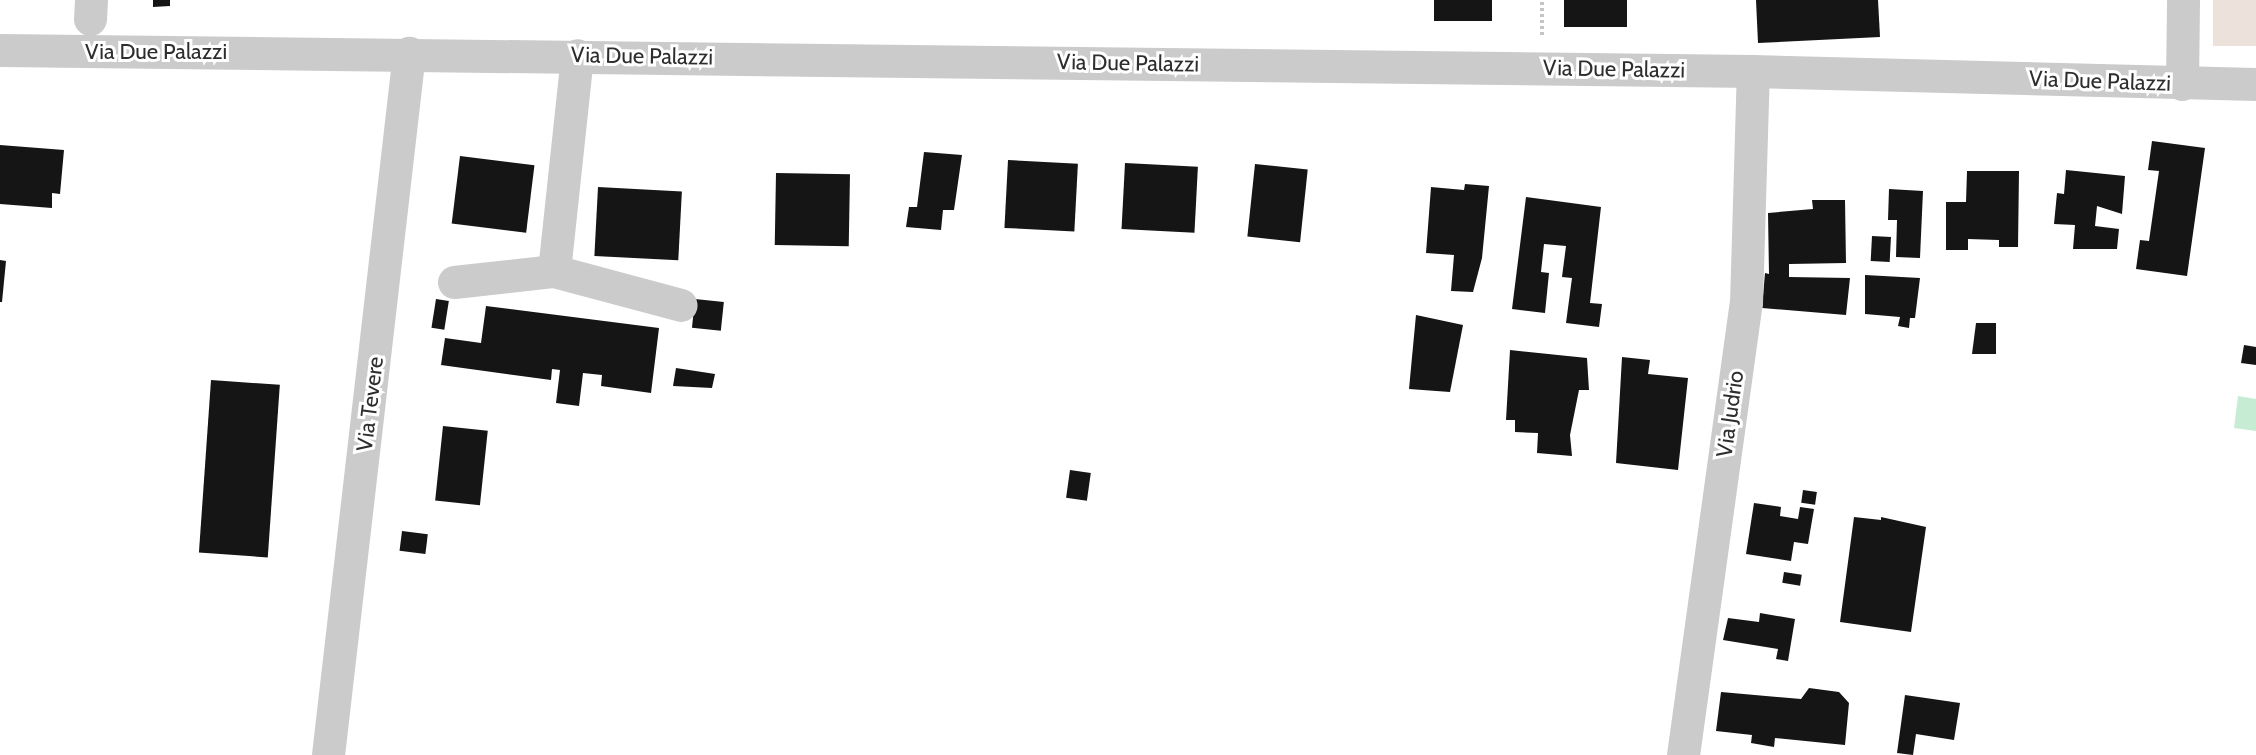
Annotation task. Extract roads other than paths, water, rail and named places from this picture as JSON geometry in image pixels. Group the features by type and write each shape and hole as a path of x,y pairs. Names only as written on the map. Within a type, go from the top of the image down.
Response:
{"street":[{"path":"2182,84 2183,0"},
{"name":"Via Due Palazzi","path":"0,50 577,55 1753,71 2182,84 2256,84"},
{"name":"Via Tevere","path":"328,755 409,53"},
{"path":"554,271 577,55"},
{"name":"Via Judrio","path":"1683,755 1746,303 1753,71"},
{"path":"454,282 554,271 681,304"}]}
